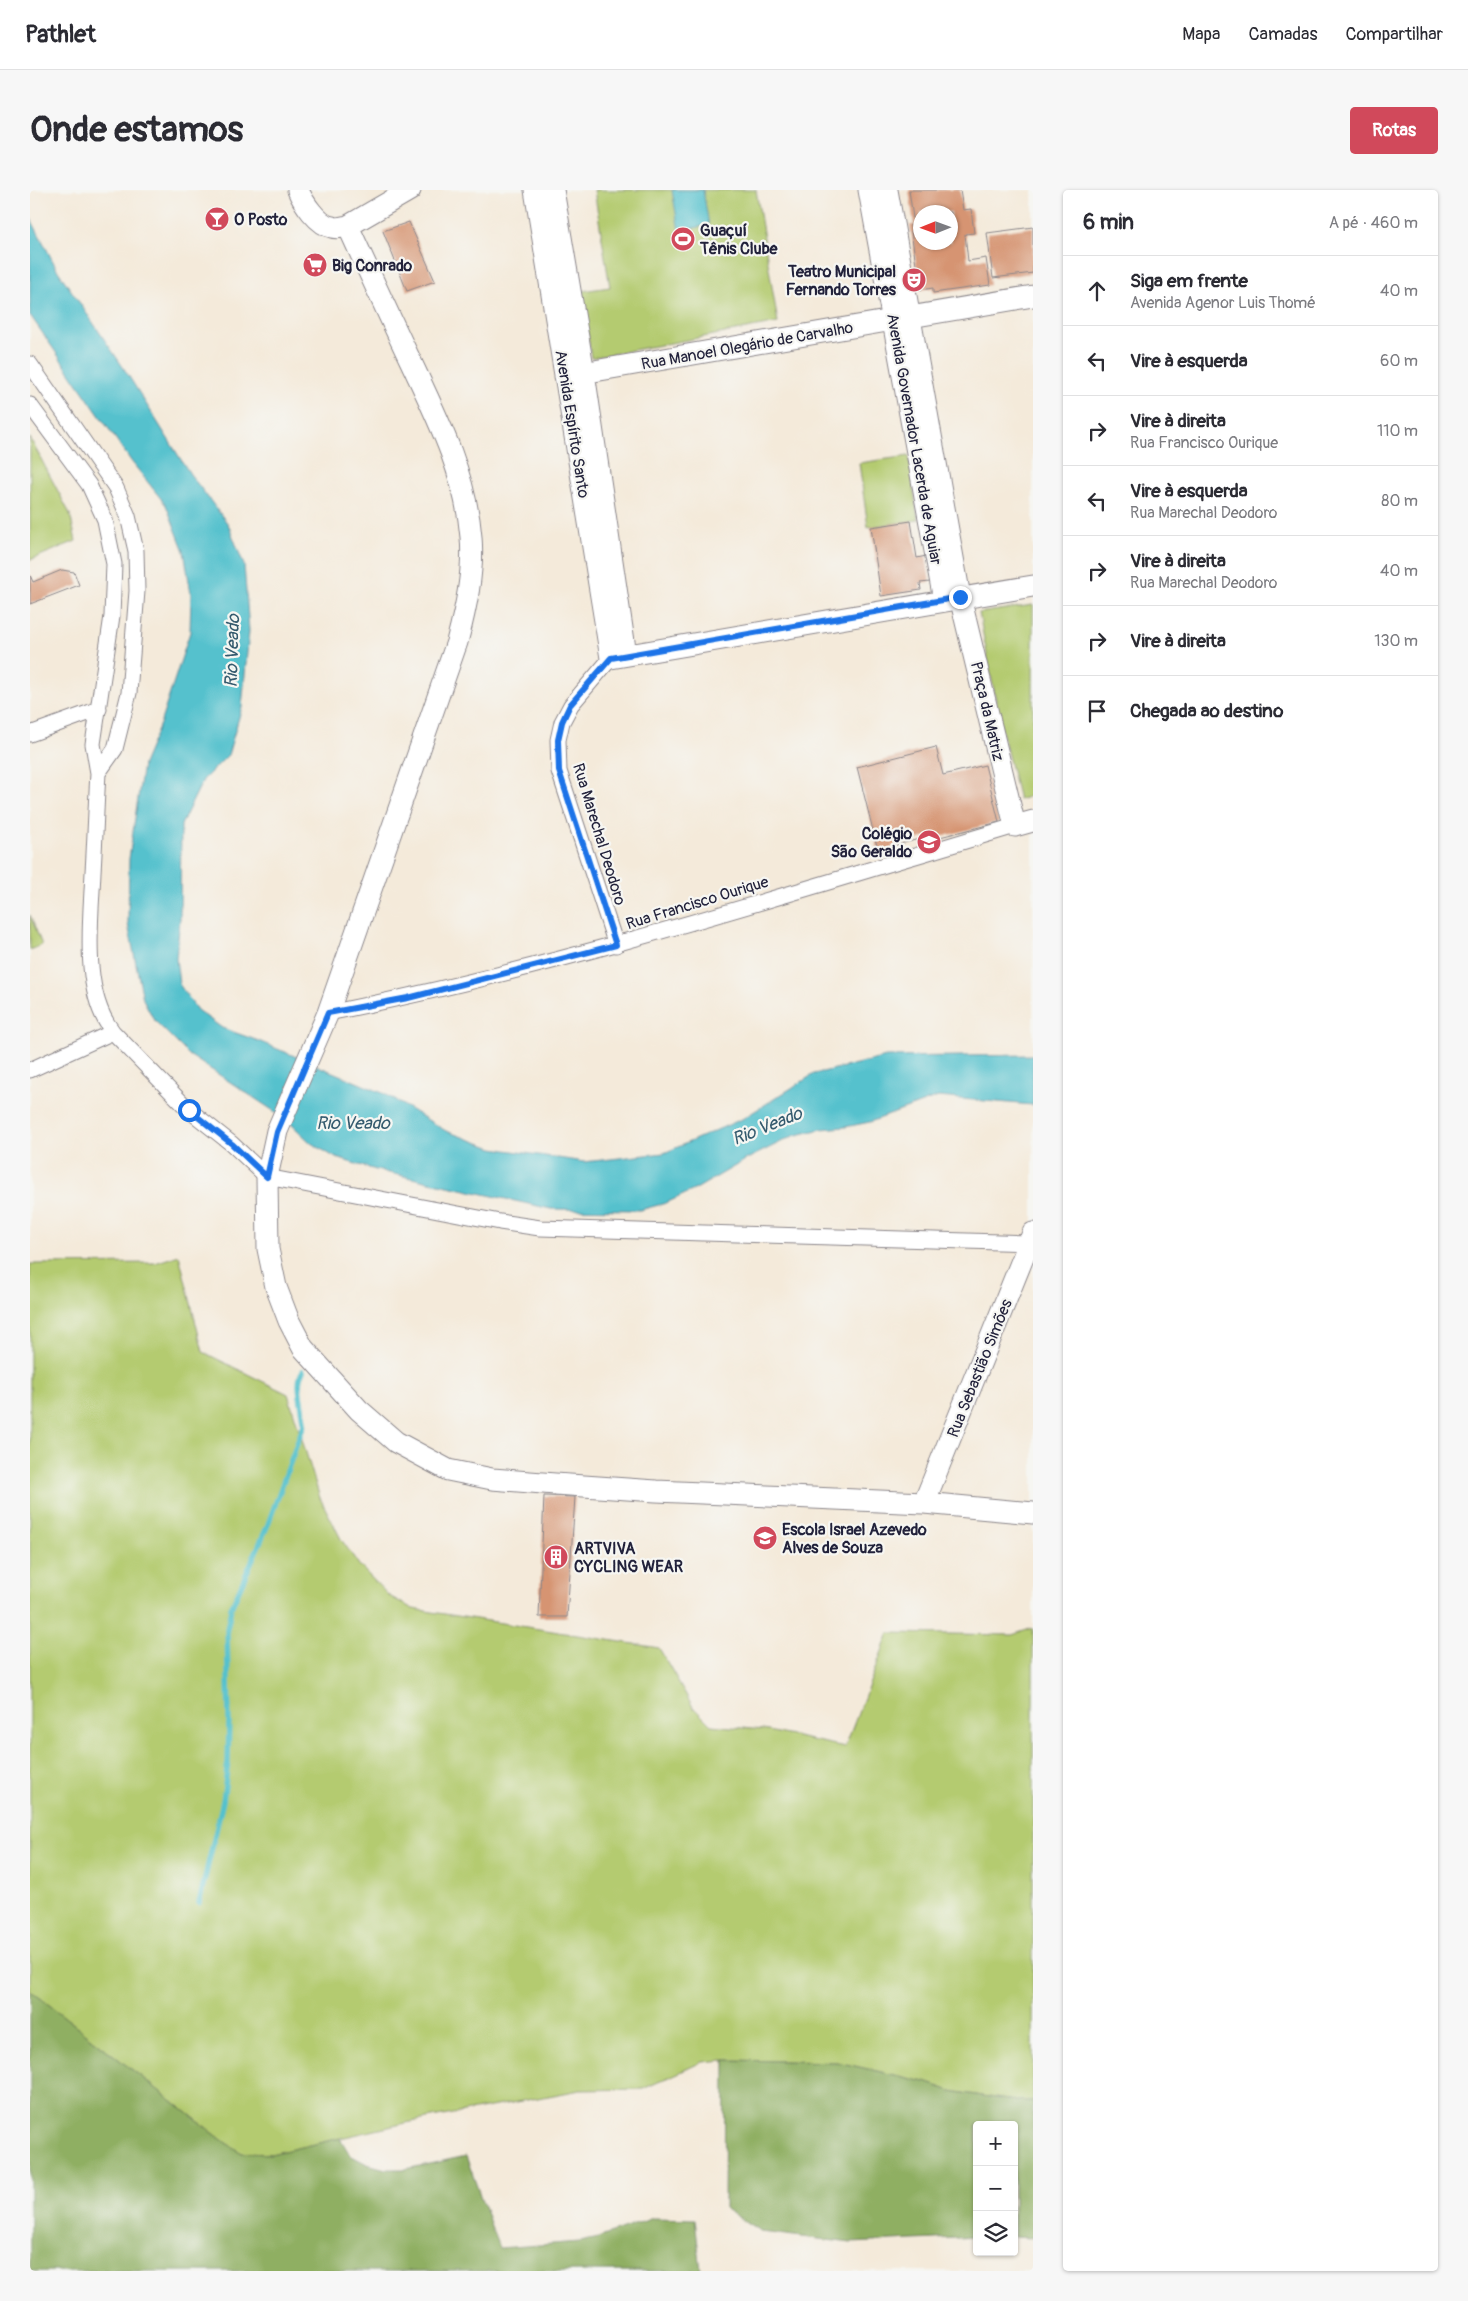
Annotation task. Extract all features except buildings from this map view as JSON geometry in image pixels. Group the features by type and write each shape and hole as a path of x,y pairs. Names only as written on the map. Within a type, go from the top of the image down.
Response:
{"street":[{"path":"298,190 322,223 331,227 348,226 410,190"},
{"name":"Avenida Espírito Santo","path":"535,190 575,375"},
{"name":"Avenida Espírito Santo","path":"554,190 575,375 619,657"},
{"name":"Avenida Governador Lacerda de Aguiar","path":"869,190 902,318"},
{"name":"Avenida Governador Lacerda de Aguiar","path":"887,190 902,318 952,598"},
{"path":"348,226 442,425 458,470 471,537 470,575 466,610 457,642 328,1013 277,1132 267,1177 268,1249 276,1286 289,1321 303,1348 359,1410 396,1442 448,1470 492,1479 555,1484 770,1497 924,1503 1033,1513"},
{"name":"Rua Manoel Olegário de Carvalho","path":"575,375 1033,296"},
{"path":"30,364 116,488 128,516 136,550 137,590 129,693 115,749 98,772"},
{"path":"32,410 89,485 105,520 114,564 112,616 93,744 98,772 90,948 95,989 105,1023 189,1110 232,1144 267,1177 540,1228 1031,1238"},
{"path":"619,657 952,598 1033,586"},
{"name":"Praça da Matriz","path":"952,598 1024,824"},
{"name":"Rua Marechal Deodoro","path":"616,945 559,771 558,740 562,722 570,705 619,657"},
{"path":"30,734 99,708"},
{"name":"Rua Francisco Ourique","path":"328,1013 408,998 616,945 1024,824"},
{"path":"30,1070 113,1032"},
{"name":"Rua Sebastião Simões","path":"924,1503 968,1399 1031,1238"}],"green space":[{"name":"Guaçuí Tênis Clube","path":"594,190 756,190 778,323 591,358 582,291 610,287"},
{"path":"30,438 70,514 76,541 30,560"},
{"path":"909,456 918,520 868,527 859,463"},
{"path":"1033,605 1033,795 1019,800 1001,727 979,613"},
{"path":"30,915 42,945 30,950"},
{"path":"179,1255 203,1352 288,1394 320,1498 341,1539 359,1565 389,1596 413,1609 659,1648 693,1707 711,1725 763,1730 845,1747 889,1633 1012,1635 1033,1628 1033,2101 1014,2101 951,2091 925,2082 837,2062 725,2060 702,2062 643,2089 580,2090 406,2123 271,2154 242,2153 226,2143 30,1990 30,1264 155,1263"},
{"path":"30,1990 226,2143 242,2153 271,2154 340,2138 350,2155 367,2164 386,2169 406,2169 466,2156 499,2248 579,2242 598,2238 653,2218 695,2219 701,2271 30,2271"},
{"path":"725,2060 837,2062 925,2082 951,2091 1014,2101 1033,2101 1033,2238 1018,2237 1018,2121 973,2121 973,2237 851,2243 761,2232 724,2208"}],"water":[{"path":"672,190 703,190 709,225 679,231"},
{"name":"Rio Veado","path":"30,217 58,271 123,367 190,474 228,524 244,565 249,631 242,707 228,755 203,780 181,825 180,919 176,958 179,984 197,1010 222,1028 256,1040 385,1094 446,1131 493,1148 584,1162 664,1153 742,1119 814,1074 886,1057 1033,1055 1033,1105 938,1097 870,1122 821,1129 793,1136 747,1159 696,1189 666,1203 640,1210 551,1209 376,1170 336,1158 311,1143 286,1119 189,1055 154,1020 143,999 128,924 129,859 143,764 160,724 190,632 191,594 184,551 166,505 131,461 30,315"}],"waterway":[{"path":"199,1903 223,1801 228,1762 227,1629 231,1608 267,1527 304,1424 299,1389 300,1376 303,1371"}],"place":[{"name":"O Posto","path":"217,219"},
{"name":"Guaçuí Tênis Clube","path":"683,239"},
{"name":"Big Conrado","path":"315,265"},
{"name":"Teatro Municipal Fernando Torres","path":"914,280"},
{"name":"Colégio São Geraldo","path":"929,842"},
{"name":"Escola Israel Azevedo Alves de Souza","path":"765,1538"},
{"name":"ARTVIVA CYCLING WEAR","path":"556,1557"}],"route":[{"path":"189,1110 232,1144 267,1177 277,1132 328,1013 408,998 616,945 559,771 558,740 562,722 570,705 611,658 960,597"}]}
